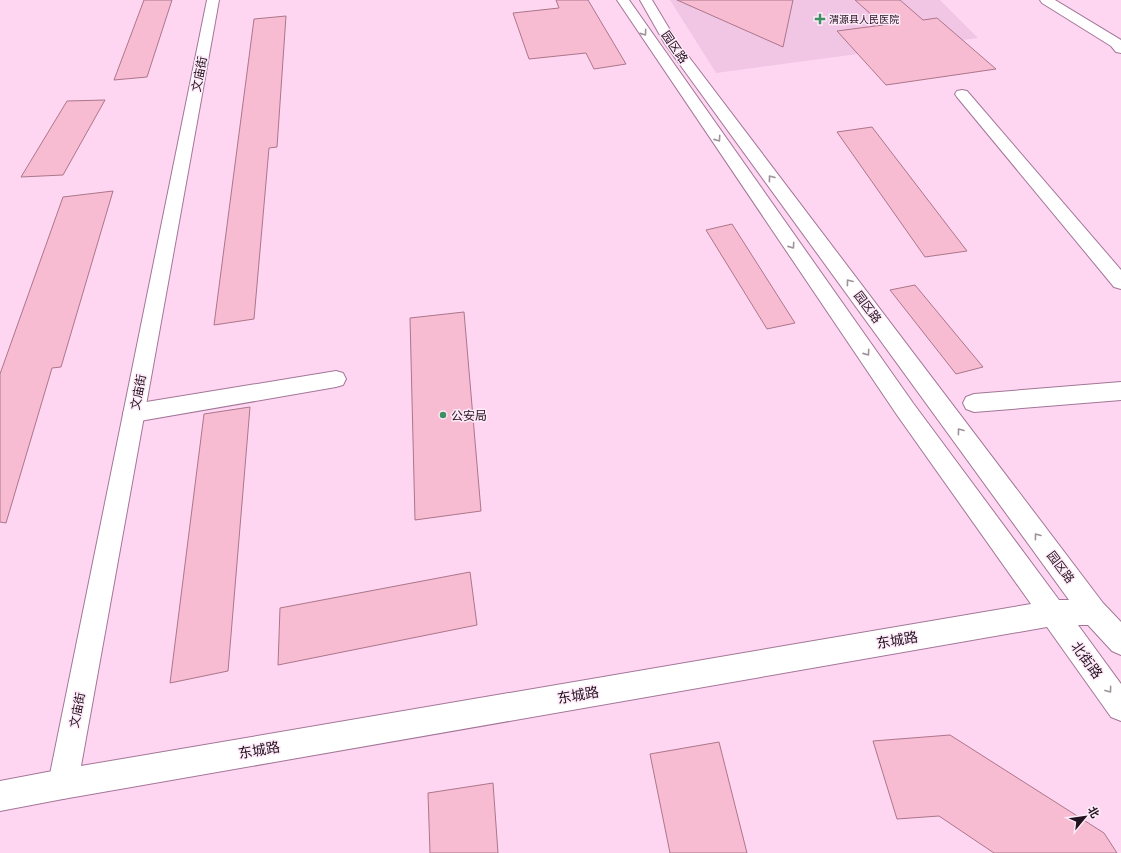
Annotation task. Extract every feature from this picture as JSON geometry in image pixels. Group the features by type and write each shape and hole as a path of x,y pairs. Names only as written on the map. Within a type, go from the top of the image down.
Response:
{"main road":[{"name":"文庙街","path":"63,784 213,0"},
{"name":"园区路","path":"623,0 905,409 1053,613"},
{"name":"园区路","path":"646,0 670,41 1094,612"},
{"path":"1046,0 1116,43 1121,49"},
{"path":"962,94 1119,277"},
{"path":"134,413 336,379"},
{"path":"974,403 1121,391"},
{"path":"1094,612 1121,642"},
{"name":"东城路","path":"0,796 1053,613 1094,612"},
{"name":"北街路","path":"1053,613 1121,707"}],"shaded area":[{"name":"渭源县人民医院","path":"670,0 940,0 978,38 716,73"}],"building":[{"path":"144,0 172,0 147,77 114,80"},
{"path":"556,0 588,0 626,64 594,69 586,53 529,59 513,13 559,8"},
{"path":"677,0 793,0 783,47"},
{"path":"855,0 900,0 923,20 937,18 996,69 886,85 837,31 883,25"},
{"path":"286,16 277,147 269,148 254,319 214,325 254,19"},
{"path":"105,100 63,175 21,177 67,101"},
{"path":"872,127 967,251 925,257 837,132"},
{"path":"113,191 61,367 52,368 6,523 0,522 0,374 63,197"},
{"path":"732,224 795,323 767,329 706,230"},
{"path":"915,285 983,367 956,374 890,290"},
{"name":"公安局","path":"464,312 481,511 415,520 410,318"},
{"path":"250,407 228,671 170,683 204,414"},
{"path":"470,572 477,625 278,665 280,608"},
{"path":"950,735 1104,833 1117,853 994,853 939,816 897,819 873,741"},
{"path":"719,742 747,853 670,853 650,754"},
{"path":"493,783 498,853 430,853 428,793"}],"place":[{"name":"渭源县人民医院","path":"820,19"},
{"name":"公安局","path":"443,415"}]}
